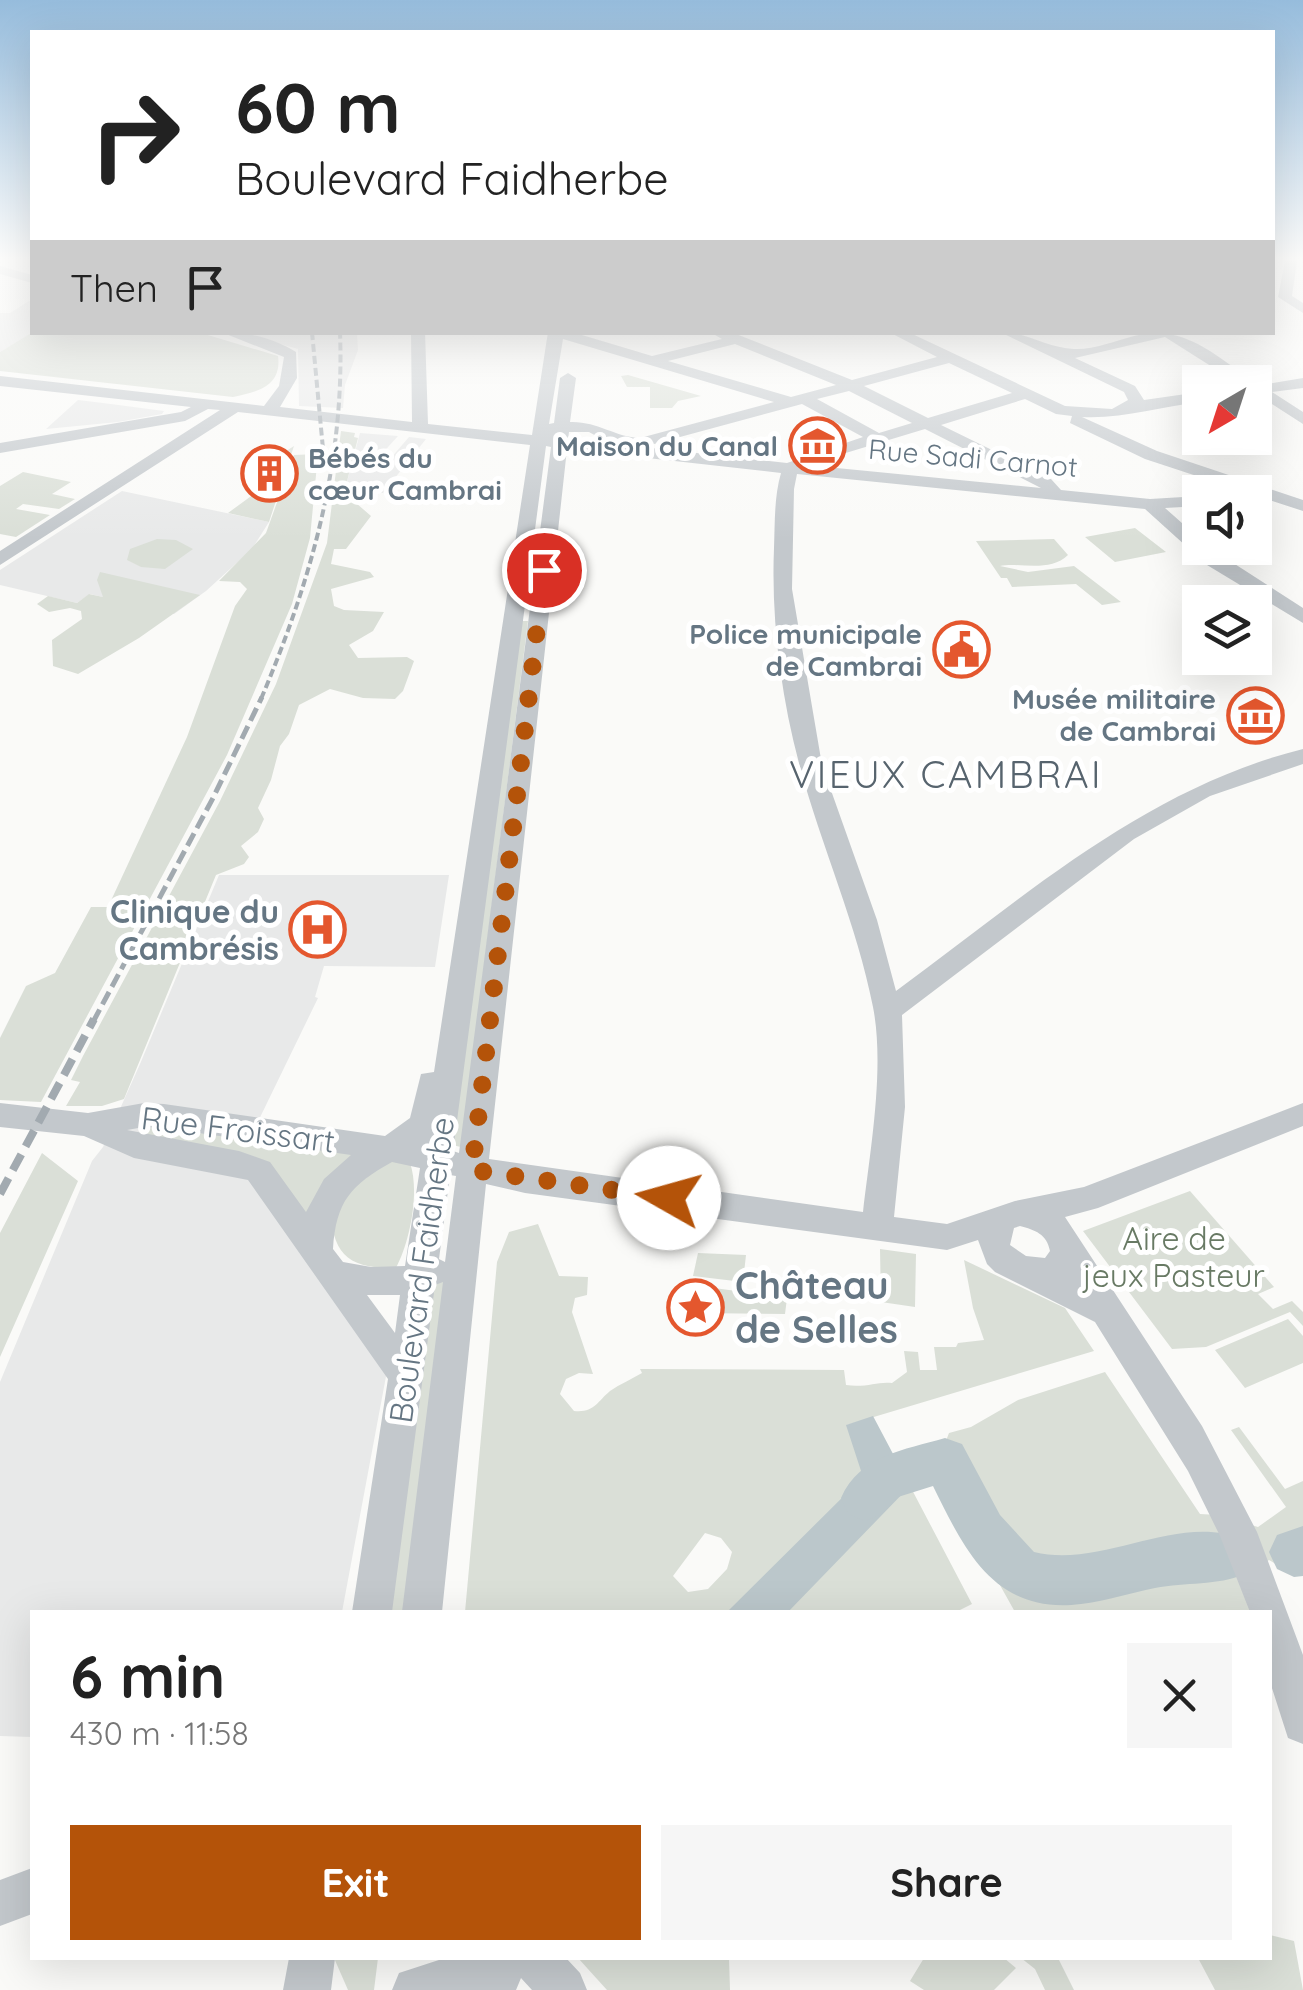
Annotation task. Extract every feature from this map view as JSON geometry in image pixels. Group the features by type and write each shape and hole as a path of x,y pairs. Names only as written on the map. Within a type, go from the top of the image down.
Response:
{"street":[{"path":"268,411 283,392 293,364 289,354"},
{"path":"419,354 420,427"},
{"name":"Boulevard Faidherbe","path":"372,1610 462,989 527,609 561,354"},
{"path":"626,354 797,400 878,439"},
{"path":"649,361 678,354"},
{"path":"769,354 850,386 1045,483 1053,493"},
{"path":"945,354 1196,475"},
{"path":"1053,354 1135,392 1134,406"},
{"path":"1080,354 1078,360 1093,372"},
{"path":"553,492 563,486 566,463 574,452 660,447 797,400 951,358"},
{"path":"0,381 468,432 552,430 612,436 660,447"},
{"path":"1272,388 1303,383"},
{"path":"815,464 878,439 1026,394"},
{"path":"1272,398 1303,420"},
{"path":"1062,411 1115,414 1134,406 1182,400"},
{"path":"0,448 184,416 206,404"},
{"path":"392,424 420,405"},
{"path":"0,559 235,408"},
{"path":"1109,433 1108,423 1115,414"},
{"path":"184,416 208,424"},
{"path":"552,430 593,448"},
{"name":"Boulevard Faidherbe","path":"422,1610 465,1242 527,609 553,492 552,430"},
{"name":"Rue Sadi Carnot","path":"660,447 791,468 815,464 1053,493 1155,488"},
{"path":"1151,456 1155,488 1170,522 1214,561 1303,617"},
{"path":"791,468 785,489 783,609 811,765 864,920 888,1011 890,1106 877,1229"},
{"path":"1155,488 1179,472 1189,475"},
{"path":"1155,488 1182,498"},
{"path":"1272,496 1303,489"},
{"path":"1272,496 1303,506"},
{"path":"1170,522 1171,510 1182,506"},
{"path":"888,1011 1125,834 1202,790 1303,756"},
{"path":"389,1148 411,1136 423,1120 444,1008 462,989"},
{"name":"Rue Froissart","path":"0,1115 88,1125 144,1115 164,1116 389,1148 526,1180 947,1237 986,1259 1020,1269 1104,1310"},
{"name":"Rue Froissart","path":"947,1237 1087,1199 1292,1119"},
{"name":"Rue Froissart","path":"88,1125 134,1146 253,1168 276,1189 407,1378"},
{"name":"Rue Froissart","path":"325,1261 320,1213 330,1190 348,1172 389,1148"},
{"path":"438,1161 465,1242"},
{"path":"325,1261 377,1282 422,1276 478,1235 494,1198 526,1180"},
{"path":"1087,1199 1065,1241 1062,1263 1044,1274 1020,1269 994,1246 996,1228 1012,1217 1043,1218 1065,1241 1104,1310 1192,1442 1227,1508 1269,1610"},
{"path":"1272,1620 1303,1723"},
{"path":"0,1903 30,1892"},
{"path":"308,1990 312,1960"},
{"path":"416,1990 506,1970 563,1990"}],"shaded area":[{"path":"298,354 357,354 345,385 343,408 299,406"},
{"path":"78,400 164,411 118,422 46,429"},
{"path":"360,433 398,436 379,457 390,459 409,437 426,439 383,493 344,493"},
{"path":"122,491 269,522 252,549 174,614 90,594 77,603 0,585 0,570"},
{"path":"219,875 449,875 435,967 324,966 315,997 318,998 235,1169 257,1181 387,1371 342,1610 30,1610 30,1737 0,1736 0,1382 92,1161 103,1147"},
{"path":"873,1416 910,1486 790,1610 729,1610 863,1477 846,1425"}],"green space":[{"path":"0,354 278,356 272,381 251,393 233,397 0,371"},
{"path":"621,376 701,396 678,401 672,408 650,408 650,387 627,387"},
{"path":"341,431 355,433 358,438 342,501 356,503 371,516 346,549 334,549 331,564 370,572 374,577 331,589 334,606 384,612 373,631 349,645 358,658 407,657 414,661 403,691 395,699 363,698 330,689 299,705 258,808 264,819 258,832 241,846 249,857 244,864 216,875 124,1099 102,1106 66,1106 80,1082 71,1080 220,801 276,684 327,543"},
{"path":"294,446 269,522 228,513 284,472 263,466"},
{"path":"318,454 310,538 292,604 227,755 41,1102 0,1100 0,1038 26,986 55,973 91,907 108,907 187,737 235,606 247,589 240,582 219,581 266,533 294,455"},
{"path":"23,472 71,482 52,494 75,499 59,509 23,504 16,509 50,515 16,537 0,534 0,486"},
{"path":"1135,528 1166,552 1115,562 1085,537"},
{"path":"157,539 176,540 193,549 165,569 141,567 127,560 130,549"},
{"path":"1054,539 1068,555 1061,560 1044,565 1000,566 1028,572 1074,566 1121,602 1102,605 1076,584 1012,587 1007,578 1001,578 976,541"},
{"path":"100,572 200,595 78,674 53,666 52,640 82,619 81,611 70,608 49,612 37,604 48,596 77,603 89,594 103,597 97,580"},
{"path":"522,621 528,621 461,1147 452,1145"},
{"path":"144,1125 364,1152 310,1218 273,1171 138,1134"},
{"path":"42,1153 78,1181 0,1357 0,1233"},
{"path":"388,1161 410,1163 414,1202 396,1268 379,1268 345,1255 334,1235 330,1205"},
{"name":"Aire de jeux Pasteur","path":"1190,1191 1274,1287 1258,1294 1273,1309 1292,1301 1303,1312 1303,1326 1290,1312 1206,1347 1172,1349 1083,1231"},
{"path":"538,1224 559,1276 588,1277 587,1295 575,1298 572,1312 593,1374 579,1373 566,1379 560,1394 574,1411 591,1408 610,1391 642,1373 640,1369 844,1370 846,1385 860,1386 892,1383 907,1372 904,1351 918,1352 920,1370 937,1370 934,1347 956,1347 958,1343 984,1340 964,1260 1065,1308 1094,1351 847,1425 864,1477 910,1486 972,1604 960,1610 465,1610 497,1262 509,1232","holes":["705,1533 721,1538 732,1552 727,1569 708,1589 688,1592 673,1576"]},
{"path":"880,1249 916,1254 915,1307 881,1302"},
{"path":"698,1253 746,1255 743,1282 693,1276"},
{"path":"446,1279 405,1610 386,1610 432,1286"},
{"path":"692,1285 787,1298 785,1314 692,1313"},
{"path":"1288,1319 1303,1336 1303,1363 1245,1388 1215,1350"},
{"path":"1105,1372 1200,1514 1258,1527 1286,1507 1231,1430 1239,1427 1285,1489 1303,1481 1303,1575 1295,1576 1269,1560 1248,1575 1261,1610 1014,1610 935,1469 949,1433 971,1427 1018,1400"},
{"path":"1272,1936 1294,1941 1303,1990 1215,1990 1199,1960 1272,1960"},
{"path":"335,1960 378,1960 374,1990 348,1990"},
{"path":"580,1960 729,1960 730,1990 607,1990"},
{"path":"923,1960 1006,1960 1016,1968 994,1990 924,1990 910,1981"},
{"path":"1024,1960 1059,1960 1074,1990 1045,1990 1035,1969"}],"waterway":[{"path":"865,1498 883,1479 945,1460 976,1520 999,1554 1036,1578 1079,1580 1166,1561 1228,1557"},
{"path":"1294,1552 1303,1551"}],"railway":[{"path":"314,354 323,449"},
{"path":"261,699 295,610 321,520 337,428 340,354"},
{"path":"93,1022 213,798 262,697"},
{"path":"0,1194 94,1019"}],"place":[{"name":"Maison du Canal","path":"817,446"},
{"name":"Bébés du cœur Cambrai","path":"269,474"},
{"name":"Police municipale de Cambrai","path":"961,650"},
{"name":"Musée militaire de Cambrai","path":"1255,715"},
{"name":"Clinique du Cambrésis","path":"318,930"},
{"name":"Château de Selles","path":"696,1308"}],"district":[{"name":"VIEUX CAMBRAI","path":"946,775"}],"route":[{"path":"544,570 472,1170 669,1198"}]}
